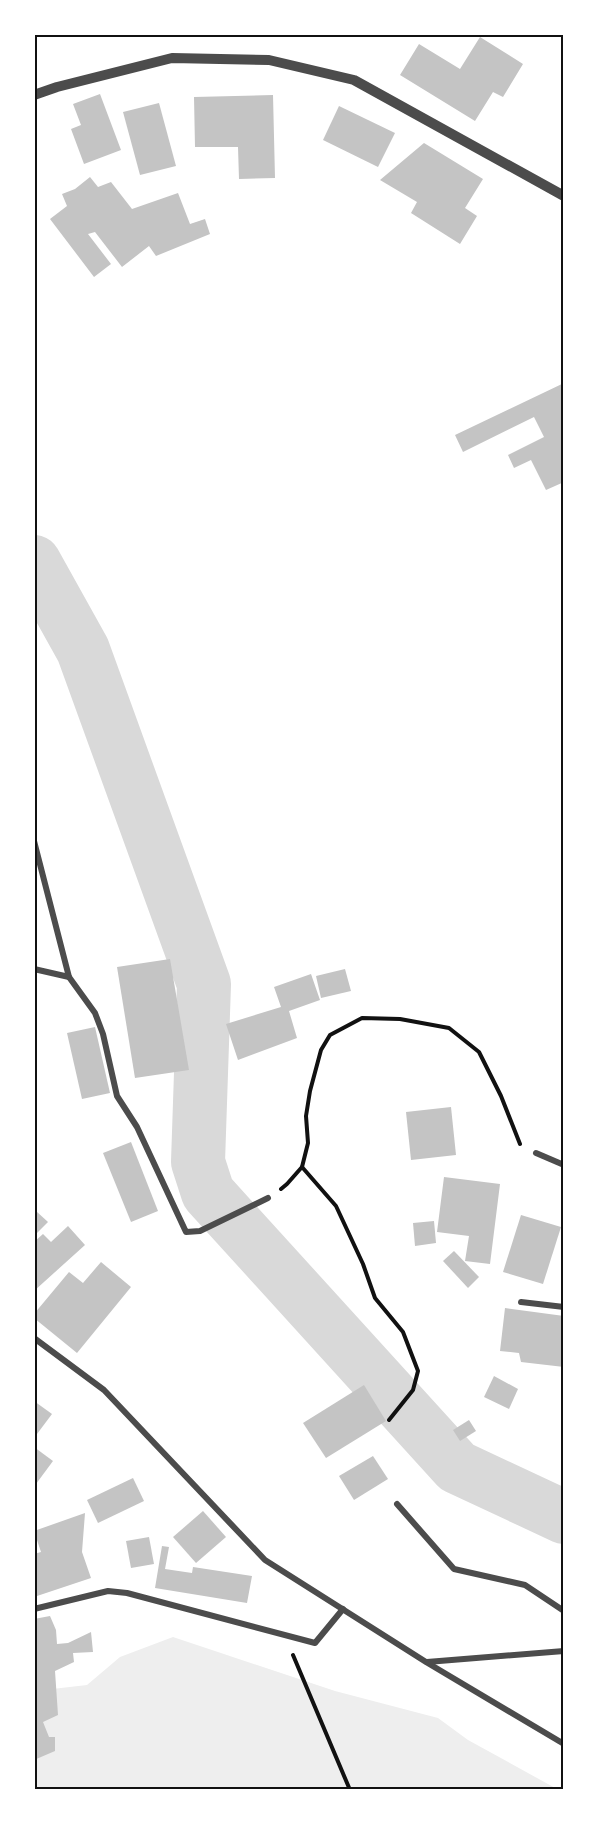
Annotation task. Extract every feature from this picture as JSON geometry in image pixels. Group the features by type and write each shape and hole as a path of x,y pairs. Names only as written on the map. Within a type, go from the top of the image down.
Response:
{"street":[{"path":"34,95 172,58 269,60 354,81 564,196"},
{"path":"34,841 69,978 95,1013 104,1034 117,1096 137,1127 186,1232 200,1231 268,1198"},
{"path":"34,969 69,978"},
{"path":"536,1153 564,1165"},
{"path":"521,1302 564,1307"},
{"path":"34,1338 104,1390 265,1560 426,1662 564,1744"},
{"path":"397,1504 454,1569 525,1585 564,1611"},
{"path":"34,1609 108,1591 127,1593 315,1643 343,1609"},
{"path":"426,1662 564,1651"}],"path":[{"path":"268,1198 287,1184 302,1167 308,1143 306,1116 310,1091 321,1050 330,1035 362,1018 400,1019 449,1028 479,1052 501,1096 520,1145 536,1153"},
{"path":"302,1167 336,1206 363,1264 375,1299 403,1332 418,1371 413,1390 389,1420"},
{"path":"285,1635 350,1790"}],"shaded area":[{"path":"173,1637 335,1691 438,1718 468,1740 557,1789 35,1790 35,1691 87,1685 120,1657"}],"building":[{"path":"480,37 523,64 503,97 493,92 475,121 400,75 419,44 460,69"},
{"path":"100,94 121,150 84,164 71,129 81,125 73,104"},
{"path":"273,95 275,178 239,179 238,147 195,147 194,97"},
{"path":"159,103 176,166 140,175 123,112"},
{"path":"339,106 395,133 378,167 323,140"},
{"path":"424,143 483,179 465,208 477,216 460,244 411,213 417,202 380,180"},
{"path":"90,177 98,187 111,182 132,209 178,193 190,224 205,219 210,234 156,256 149,246 122,267 95,232 88,234 111,264 94,277 50,219 67,206 62,194 75,189"},
{"path":"564,383 564,482 546,490 531,460 514,468 508,455 544,437 534,417 463,452 455,435"},
{"path":"170,959 189,1070 135,1078 117,967"},
{"path":"345,969 351,991 321,998 316,976"},
{"path":"311,974 320,1000 289,1011 297,1038 238,1060 226,1024 281,1007 274,987"},
{"path":"95,1027 110,1093 82,1099 67,1033"},
{"path":"451,1107 456,1155 411,1160 406,1112"},
{"path":"131,1142 158,1211 131,1222 103,1153"},
{"path":"444,1177 500,1184 490,1264 465,1261 469,1236 437,1232"},
{"path":"36,1211 48,1222 34,1236 34,1212"},
{"path":"521,1215 561,1227 543,1284 503,1272"},
{"path":"434,1221 436,1243 415,1246 413,1223"},
{"path":"68,1226 85,1245 34,1291 34,1242 43,1234 51,1242"},
{"path":"454,1251 479,1277 468,1288 443,1261"},
{"path":"101,1262 131,1287 77,1353 34,1318 34,1314 69,1272 83,1283"},
{"path":"505,1308 564,1316 564,1367 521,1362 519,1353 500,1351"},
{"path":"494,1376 518,1389 509,1409 484,1397"},
{"path":"364,1385 386,1421 326,1458 303,1423"},
{"path":"34,1401 52,1414 34,1438"},
{"path":"469,1420 476,1431 460,1441 453,1430"},
{"path":"34,1447 53,1461 36,1484 34,1483"},
{"path":"373,1456 388,1479 354,1500 339,1476"},
{"path":"133,1478 144,1501 98,1523 87,1500"},
{"path":"203,1511 226,1537 196,1563 173,1537"},
{"path":"85,1513 82,1552 91,1578 34,1597 34,1554 41,1552 34,1531"},
{"path":"149,1537 154,1564 131,1568 126,1541"},
{"path":"162,1546 169,1547 165,1569 192,1573 193,1567 252,1576 247,1603 155,1588"},
{"path":"50,1616 56,1630 57,1644 68,1643 91,1632 93,1652 73,1653 74,1662 55,1671 58,1715 43,1722 49,1737 55,1737 55,1751 34,1760 34,1619"}],"waterway":[{"path":"34,562 83,650 204,984 198,1162 208,1193 457,1467 564,1517"}]}
